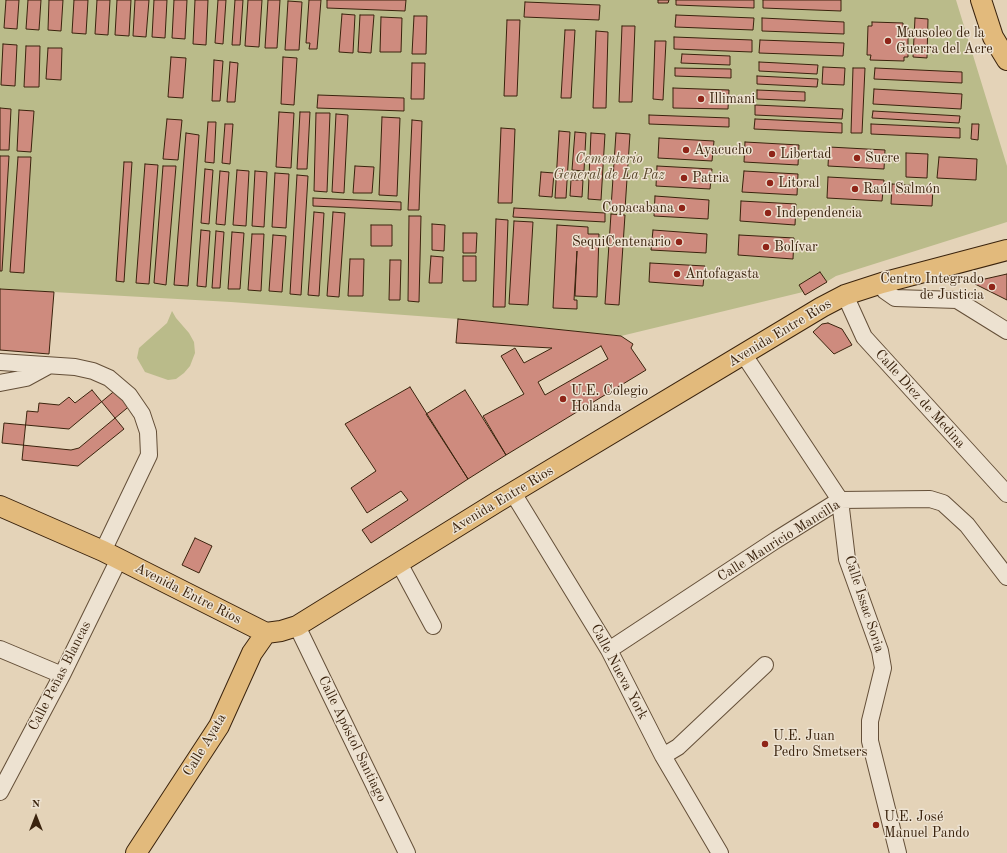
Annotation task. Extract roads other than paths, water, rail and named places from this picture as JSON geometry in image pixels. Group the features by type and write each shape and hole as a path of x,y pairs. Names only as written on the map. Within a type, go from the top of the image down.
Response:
{"main road":[{"path":"981,0 993,37 1007,60"},
{"name":"Avenida Entre Rios","path":"0,506 111,555 266,632 281,631 297,626 513,493 744,355 822,306 845,295 882,283 1007,250"},
{"name":"Calle Ayata","path":"136,853 219,726 252,653 266,632"}],"street":[{"path":"882,283 886,291 894,298 956,300 1007,331"},
{"name":"Calle Diez de Medina","path":"845,295 864,337 1007,494"},
{"name":"Calle Issac Soria","path":"744,355 840,500 848,559 880,651 883,668 870,721 870,741 898,853"},
{"name":"Calle Peñas Blancas","path":"0,362 74,367 93,370 109,378 129,395 142,414 148,432 149,455 111,555 62,675 0,792"},
{"path":"0,382 26,378 48,366"},
{"name":"Calle Nueva York","path":"513,493 609,650 663,756 720,853"},
{"name":"Calle Mauricio Mancilla","path":"609,650 776,540 840,500 930,499 943,503 967,525 1007,577"},
{"path":"399,563 433,626"},
{"name":"Calle Apóstol Santiago","path":"297,626 407,853"},
{"path":"0,649 62,675"},
{"path":"663,756 678,747 764,665"}],"place":[{"name":"Mausoleo de la Guerra del Acre","path":"888,41"},
{"name":"Illimani","path":"701,99"},
{"name":"Ayacucho","path":"686,150"},
{"name":"Libertad","path":"772,154"},
{"name":"Sucre","path":"857,158"},
{"name":"Patria","path":"684,178"},
{"name":"Litoral","path":"770,183"},
{"name":"Raúl Salmón","path":"855,189"},
{"name":"Copacabana","path":"682,208"},
{"name":"Independencia","path":"768,213"},
{"name":"SequiCentenario","path":"679,242"},
{"name":"Bolívar","path":"766,247"},
{"name":"Antofagasta","path":"677,274"},
{"name":"Centro Integrado de Justicia","path":"992,287"},
{"name":"U.E. Colegio Holanda","path":"563,399"},
{"name":"U.E. Juan Pedro Smetsers","path":"765,744"},
{"name":"U.E. José Manuel Pando","path":"876,825"}],"park label":[{"name":"Cementerio General de La Paz","path":"609,168"}]}
